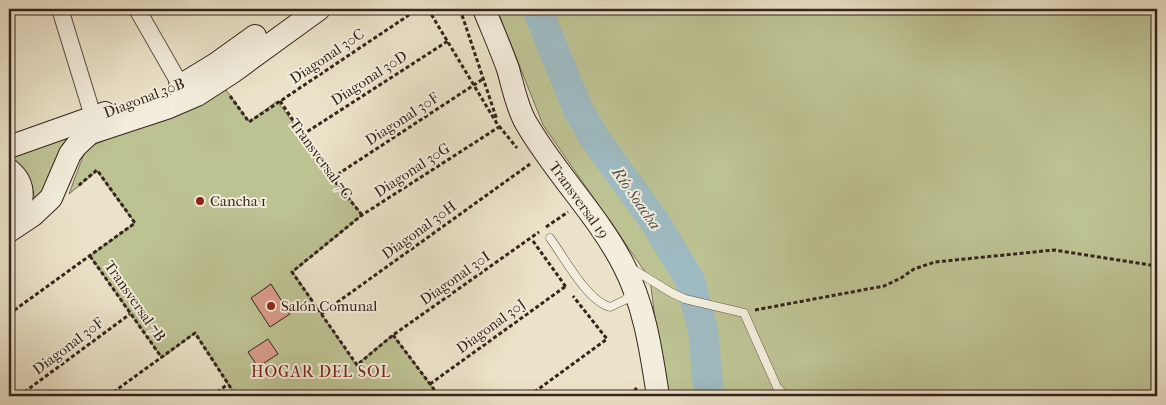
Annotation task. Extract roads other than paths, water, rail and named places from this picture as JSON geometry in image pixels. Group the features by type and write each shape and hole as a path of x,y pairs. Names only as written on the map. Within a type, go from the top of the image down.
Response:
{"main road":[{"name":"Diagonal 30B","path":"96,124 181,86 216,64 292,9"},
{"name":"Diagonal 30B","path":"9,147 169,107 197,94 231,73 319,9"},
{"name":"Transversal 19","path":"484,9 506,63 524,121 548,158 594,218 623,263 635,290 649,336 658,396"},
{"path":"9,231 33,215 51,198 70,154 96,124"},
{"path":"9,170 17,178 22,197 18,212 9,231"}],"street":[{"path":"60,9 96,124"},
{"path":"137,9 181,86"}],"lane":[{"path":"550,238 586,289 602,305 610,307 625,300 635,290"},
{"path":"623,263 672,293 686,299 744,313 777,387 785,396"}],"waterway":[{"name":"Río Soacha","path":"537,9 577,107 593,136 655,222 690,280 703,331 709,396"}],"place":[{"name":"Cancha 1","path":"200,201"},
{"name":"Salón Comunal","path":"271,306"}],"district":[{"name":"HOGAR DEL SOL","path":"321,371"}]}
